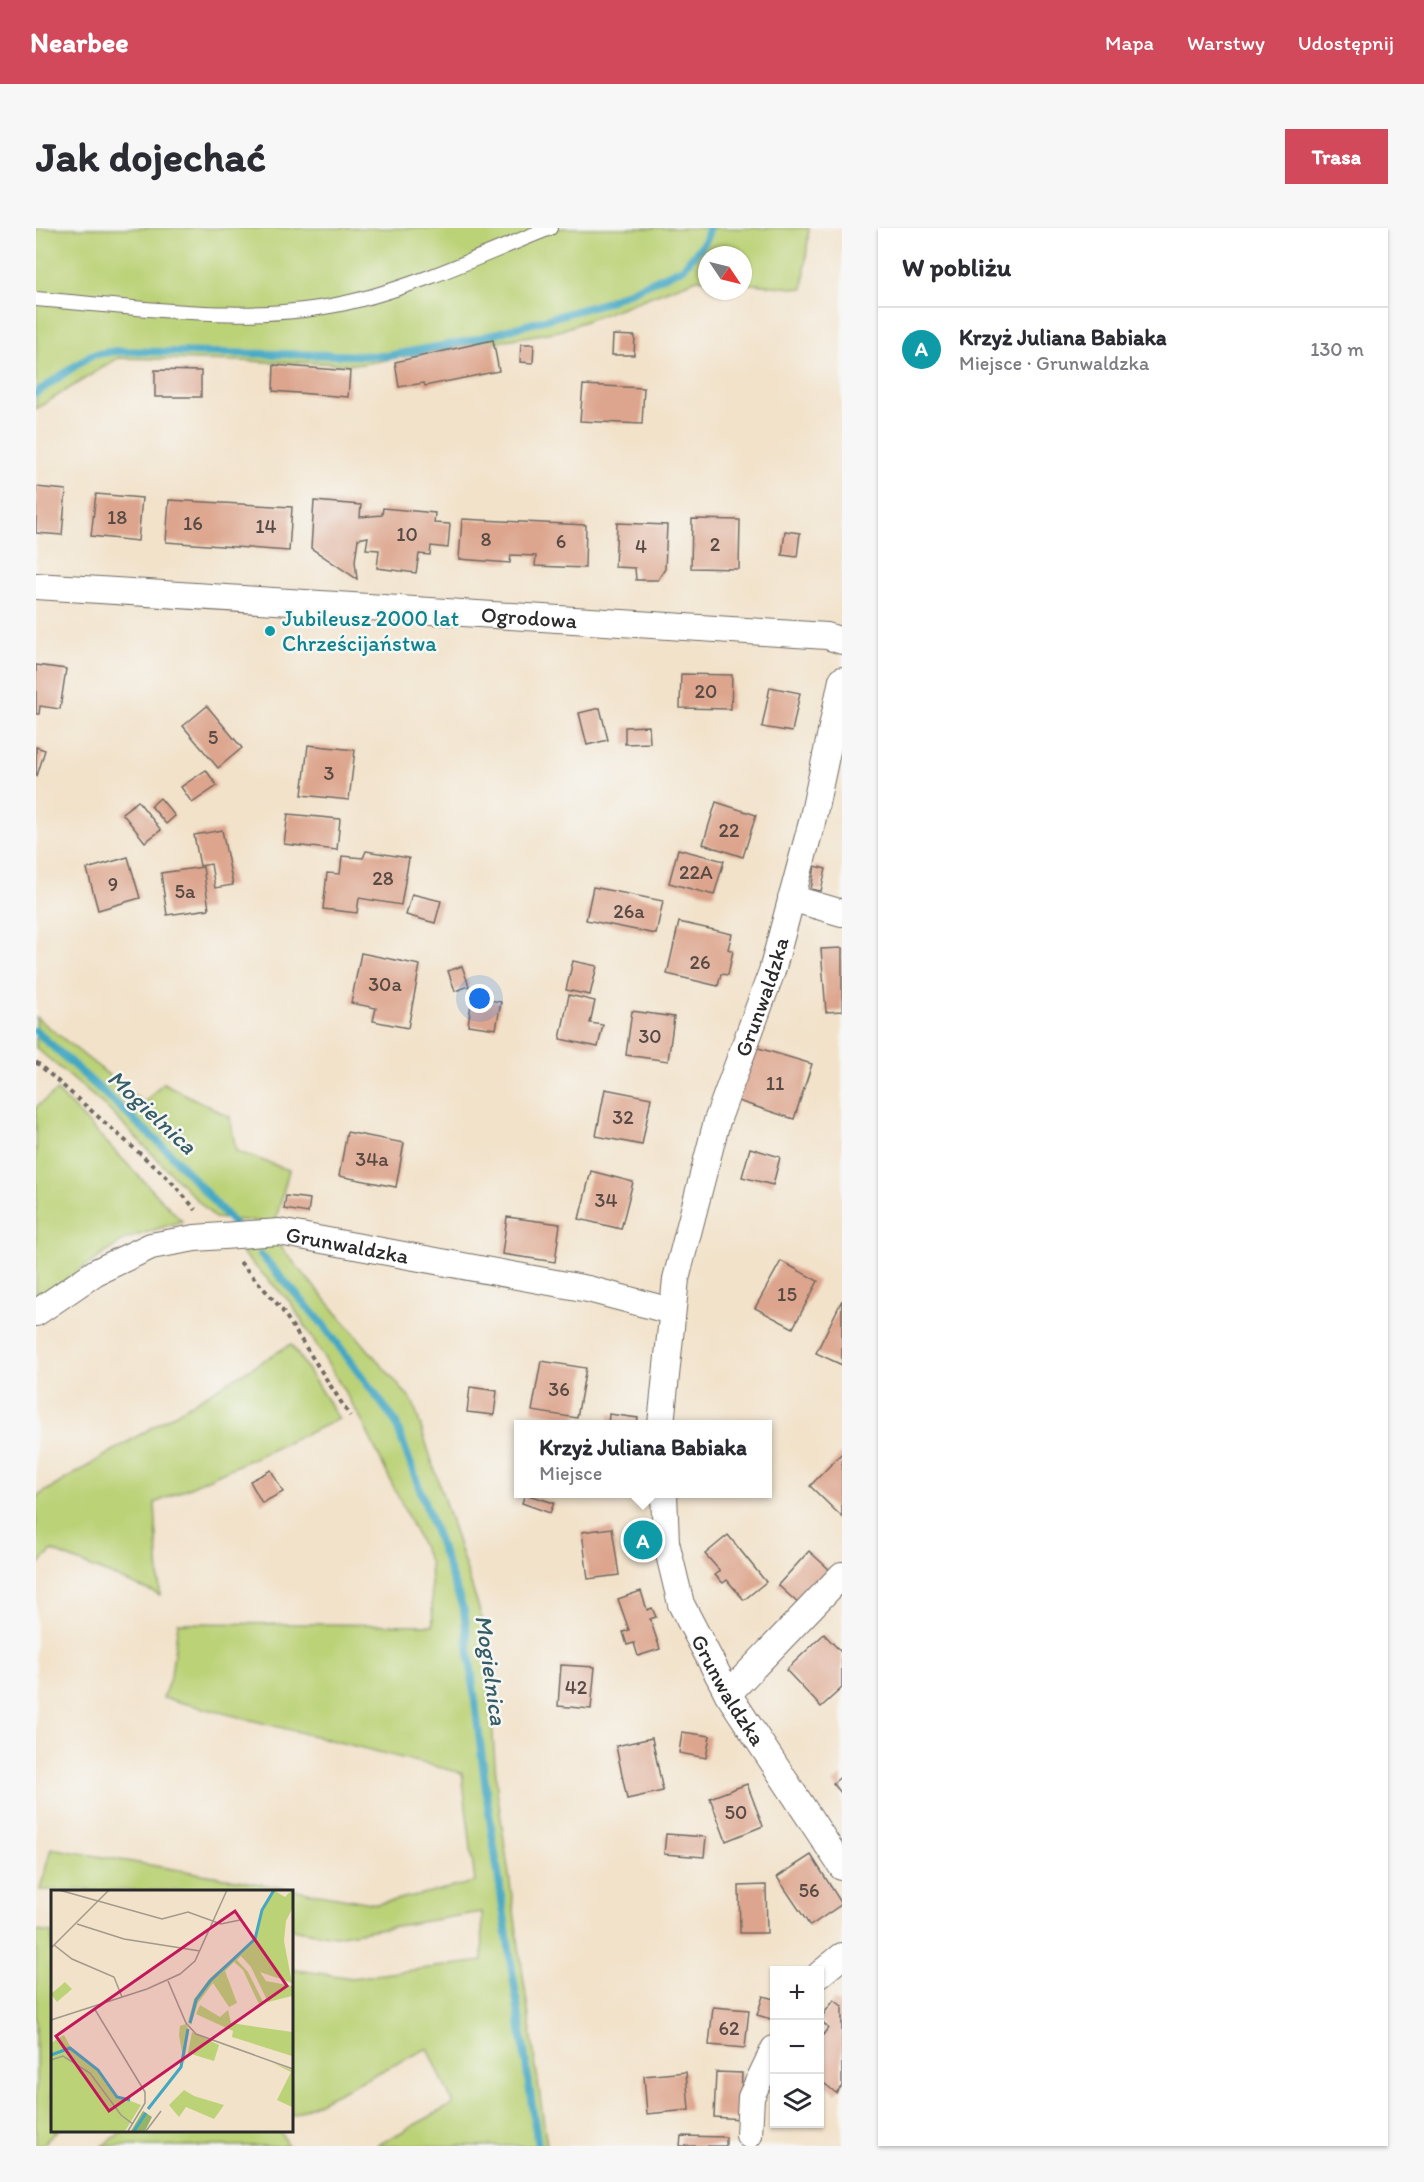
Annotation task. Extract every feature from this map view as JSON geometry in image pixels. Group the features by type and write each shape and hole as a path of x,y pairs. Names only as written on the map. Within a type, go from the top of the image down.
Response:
{"street":[{"name":"Ogrodowa","path":"36,586 673,625 827,636 842,641"},
{"name":"Grunwaldzka","path":"661,1420 676,1280 717,1121 772,971 812,822 842,680"},
{"path":"791,898 842,913"},
{"name":"Grunwaldzka","path":"36,1313 96,1272 151,1246 195,1238 279,1232 588,1289 671,1311"},
{"name":"Grunwaldzka","path":"664,1498 666,1542 681,1604 728,1694 842,1867"},
{"path":"728,1694 842,1575"},
{"path":"824,1970 842,1956"},
{"path":"749,2135 751,2097 770,2057"}],"lane":[{"path":"36,299 197,312 266,313 306,309 357,300 405,286 550,228"}],"path":[{"path":"36,1062 170,1180 280,1307 350,1416"}],"green space":[{"path":"36,228 809,228 803,289 752,284 752,246 698,246 698,279 559,331 362,364 118,358 36,409"},
{"path":"36,1017 144,1103 163,1083 230,1117 236,1151 289,1170 275,1223 215,1218 106,1107 36,1048"},
{"path":"57,1091 182,1221 126,1239 36,1300 36,1107"},
{"path":"278,1244 413,1402 485,1628 497,1790 547,2146 376,2146 453,2104 428,2048 292,2116 292,1969 352,1978 483,1961 482,1912 335,1936 292,1929 292,1890 40,1890 51,1848 377,1904 475,1882 462,1773 163,1698 171,1675 178,1623 433,1625 430,1563 360,1417 291,1303 241,1252"},
{"path":"291,1344 339,1419 155,1503 160,1595 52,1551 36,1567 36,1497"},
{"path":"36,1931 51,1933 51,2131 57,2131 41,2146 36,2146"},
{"path":"124,2131 280,2131 288,2146 102,2146"}],"building":[{"path":"613,335 635,336 634,355 612,355"},
{"path":"493,340 499,371 425,386 424,383 399,387 395,362"},
{"path":"521,344 534,344 533,363 520,362"},
{"path":"274,365 350,371 348,397 273,391"},
{"path":"155,370 201,371 201,397 155,397"},
{"path":"583,385 644,388 642,424 580,421"},
{"path":"36,487 66,490 62,535 36,533"},
{"path":"96,494 142,498 138,541 91,536"},
{"path":"169,500 292,507 289,551 166,542"},
{"path":"314,501 361,505 360,517 382,515 383,508 435,513 434,523 450,524 448,548 431,546 430,555 419,554 416,573 377,568 379,550 366,549 368,537 358,539 355,561 357,579 311,548"},
{"path":"462,519 586,525 585,568 535,566 536,556 511,555 510,563 459,559"},
{"path":"692,519 740,520 739,569 691,568"},
{"path":"617,523 667,525 665,569 658,580 636,580 635,568 615,567"},
{"path":"785,531 800,533 797,557 782,555"},
{"path":"36,665 66,669 60,709 40,706 39,714 36,714"},
{"path":"681,674 732,675 731,709 680,708"},
{"path":"770,687 800,693 792,732 762,727"},
{"path":"207,706 242,748 218,768 183,726"},
{"path":"600,708 608,740 587,745 579,713"},
{"path":"649,726 650,743 625,744 625,727"},
{"path":"308,745 355,750 349,800 302,795"},
{"path":"36,747 45,750 37,776 36,776"},
{"path":"206,770 217,786 192,803 181,787"},
{"path":"160,798 175,816 166,824 151,806"},
{"path":"138,801 161,830 145,842 122,813"},
{"path":"716,802 756,815 743,857 703,844"},
{"path":"288,814 340,819 337,850 284,844"},
{"path":"222,830 233,885 215,888 211,864 200,866 194,835"},
{"path":"678,849 724,861 714,895 669,883"},
{"path":"366,851 409,858 401,905 359,898 357,913 323,909 327,873 340,874 342,856 363,858"},
{"path":"128,857 140,898 98,910 87,869"},
{"path":"815,866 826,869 821,891 811,889"},
{"path":"203,867 209,909 167,915 161,873"},
{"path":"593,887 663,901 656,934 586,920"},
{"path":"412,894 441,901 435,923 406,915"},
{"path":"679,922 732,934 728,949 733,951 728,975 721,974 718,986 667,974"},
{"path":"842,948 842,1011 826,1012 821,949"},
{"path":"361,953 420,965 408,1028 373,1021 376,1008 351,1003"},
{"path":"573,961 597,966 590,995 566,990"},
{"path":"462,966 469,986 455,991 448,971"},
{"path":"569,995 595,1001 590,1023 603,1025 598,1047 560,1039"},
{"path":"472,997 501,1002 496,1029 468,1025"},
{"path":"632,1011 674,1017 668,1061 626,1055"},
{"path":"755,1047 812,1064 794,1119 738,1101"},
{"path":"605,1089 651,1098 642,1145 596,1136"},
{"path":"347,1132 404,1143 396,1187 339,1176"},
{"path":"750,1148 780,1157 773,1185 742,1177"},
{"path":"591,1171 633,1182 621,1229 579,1219"},
{"path":"286,1196 310,1199 308,1213 284,1209"},
{"path":"507,1217 560,1224 555,1262 502,1254"},
{"path":"781,1261 818,1281 793,1328 755,1308"},
{"path":"842,1300 842,1365 816,1353"},
{"path":"541,1361 586,1368 577,1418 532,1411"},
{"path":"470,1387 497,1391 494,1415 467,1412"},
{"path":"609,1414 638,1418 638,1420 608,1420"},
{"path":"842,1453 842,1517 810,1486"},
{"path":"271,1470 283,1492 262,1503 250,1481"},
{"path":"524,1498 538,1498 554,1503 550,1513 522,1503"},
{"path":"612,1528 619,1575 588,1579 582,1532"},
{"path":"728,1535 766,1582 744,1600 727,1580 723,1583 715,1575 720,1571 705,1554"},
{"path":"809,1551 831,1571 800,1605 778,1585"},
{"path":"641,1591 647,1610 652,1608 656,1617 650,1619 660,1649 638,1656 634,1643 627,1645 623,1632 629,1630 618,1599"},
{"path":"824,1634 842,1653 842,1688 821,1707 786,1670"},
{"path":"561,1665 595,1667 591,1709 558,1706"},
{"path":"682,1732 710,1736 706,1758 679,1753"},
{"path":"652,1738 663,1791 627,1799 616,1746"},
{"path":"842,1776 842,1794 833,1783"},
{"path":"747,1784 763,1826 726,1841 710,1798"},
{"path":"666,1834 706,1837 704,1857 664,1854"},
{"path":"811,1855 842,1904 810,1926 777,1877"},
{"path":"766,1885 767,1933 740,1933 739,1886"},
{"path":"763,1996 770,1998 770,2019 757,2015"},
{"path":"834,2000 842,2006 842,2086 836,2093 824,2083 824,2034 828,2028 824,2024 824,2014"},
{"path":"713,2007 749,2010 745,2048 709,2045"},
{"path":"686,2072 689,2110 647,2114 644,2076"},
{"path":"716,2072 742,2073 740,2119 714,2117"},
{"path":"681,2136 726,2137 726,2146 680,2146"}],"waterway":[{"path":"36,393 91,355 116,351 387,356 469,341 604,303 683,268 706,240 709,228"},
{"name":"Mogielnica","path":"36,1031 169,1152 236,1226"},
{"name":"Mogielnica","path":"261,1255 321,1322 395,1421 464,1611 487,1799 538,2146"}],"place":[{"name":"Jubileusz 2000 lat Chrześcijaństwa","path":"270,631"},
{"name":"Krzyż Juliana Babiaka","path":"643,1540"}]}
